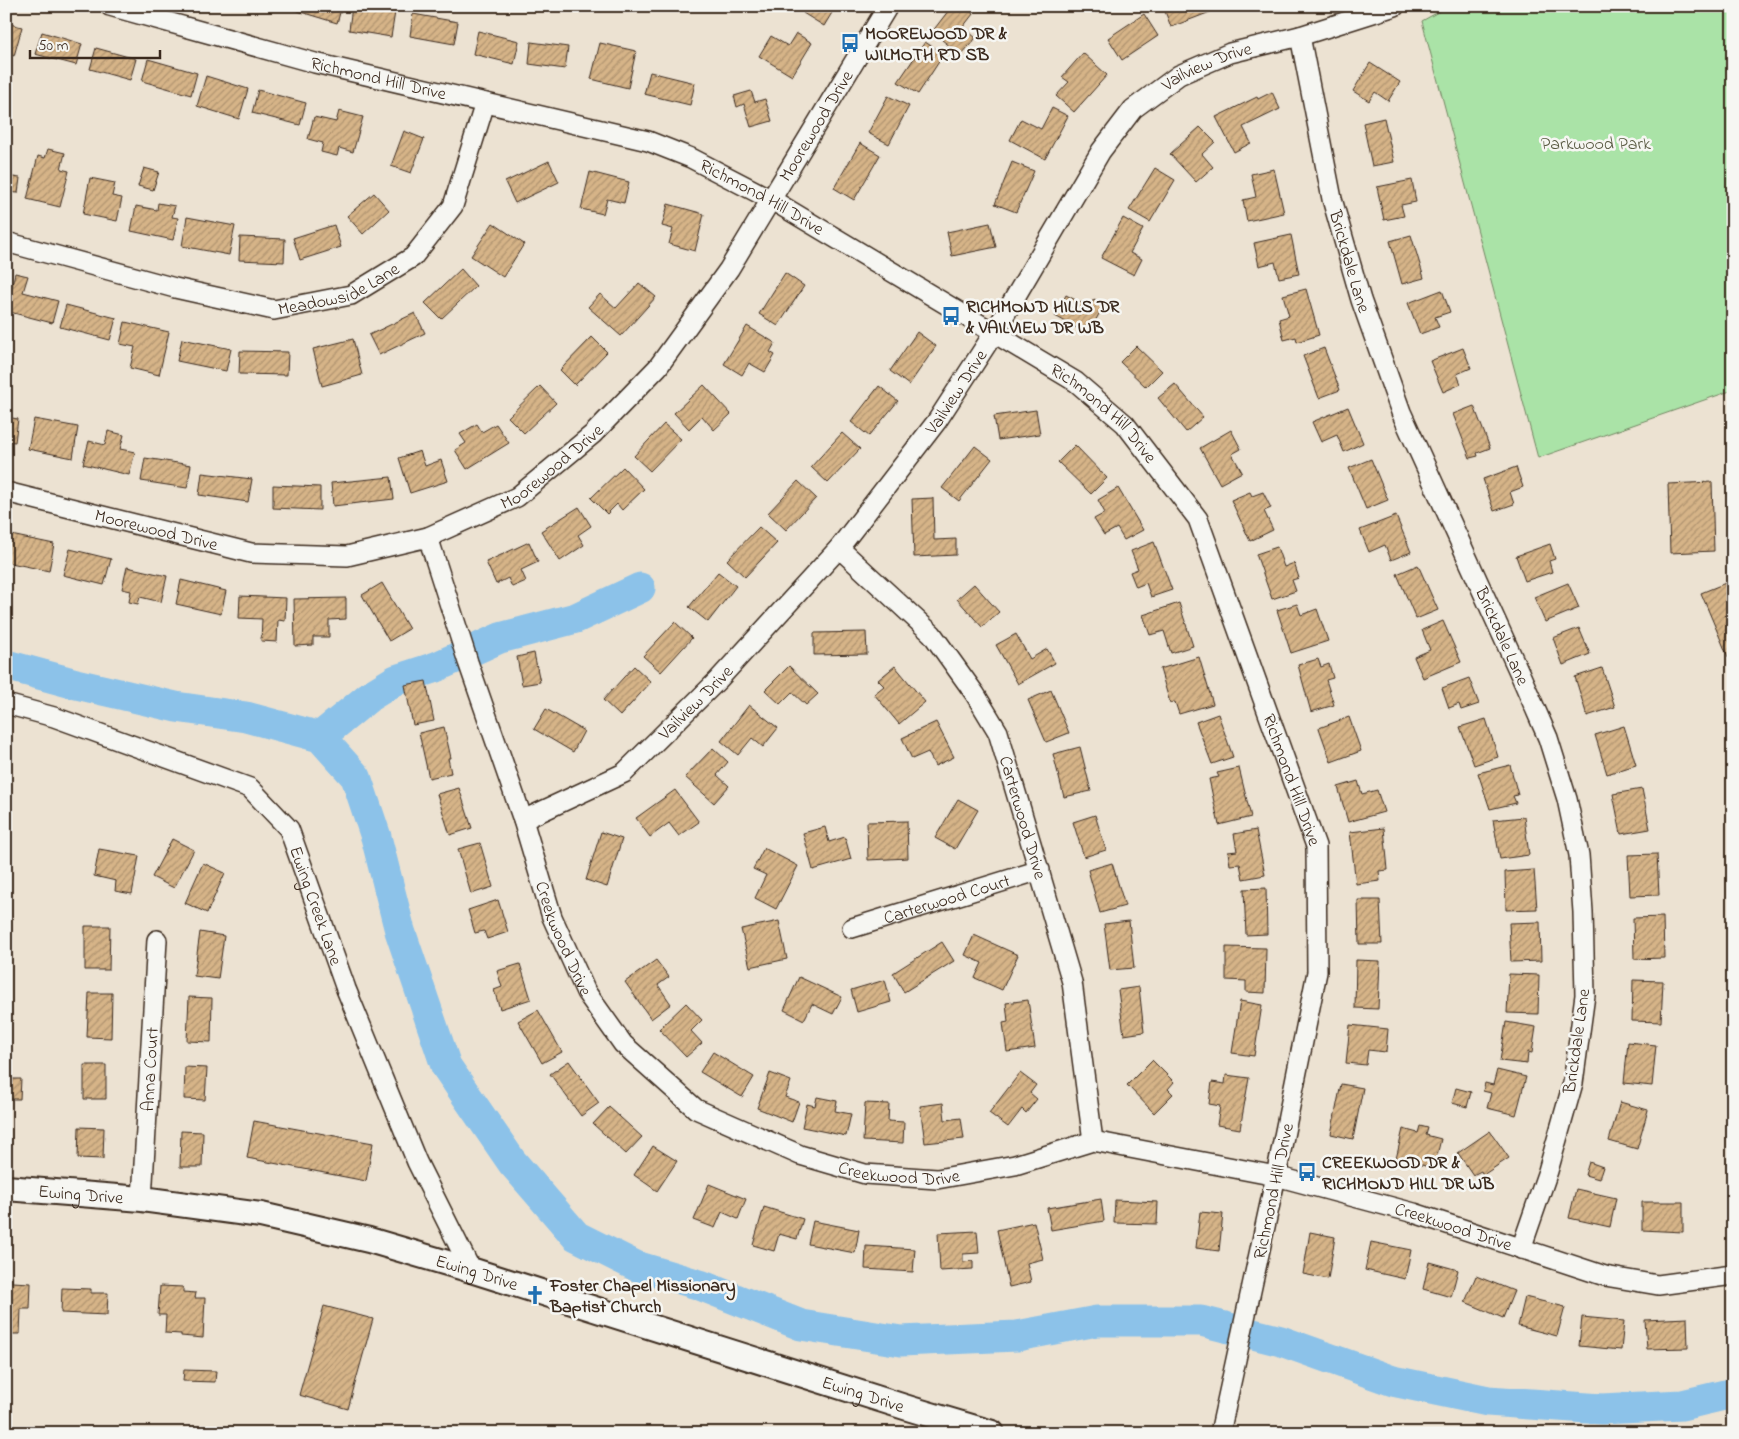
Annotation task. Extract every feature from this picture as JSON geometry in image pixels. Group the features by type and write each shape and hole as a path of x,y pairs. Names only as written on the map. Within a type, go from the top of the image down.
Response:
{"main road":[{"name":"Ewing Drive","path":"6,1188 142,1199 261,1215 369,1240 471,1270 992,1433"}],"street":[{"name":"Richmond Hill Drive","path":"110,6 315,63 648,141 691,158 772,200 1076,382 1126,424 1198,519 1316,846 1317,972 1276,1176 1220,1433"},
{"name":"Moorewood Drive","path":"6,492 251,553 347,556 428,537 516,497 593,434 658,367 729,269 888,6"},
{"name":"Vailview Drive","path":"523,820 624,773 718,680 839,548 937,421 994,332 1101,151 1133,109 1179,75 1230,53 1300,36 1395,6"},
{"name":"Brickdale Lane","path":"1300,36 1332,199 1361,300 1401,412 1548,738 1567,799 1580,855 1584,912 1585,995 1573,1083 1548,1171 1521,1249"},
{"name":"Meadowside Lane","path":"6,242 175,288 274,310 351,295 412,257 453,206 485,103"},
{"name":"Creekwood Drive","path":"428,537 461,642 523,820 552,917 586,992 623,1044 696,1109 800,1155 865,1174 937,1180 1015,1165 1093,1142 1276,1176 1414,1213 1605,1276 1658,1285 1733,1275"},
{"name":"Carterwood Drive","path":"839,548 932,634 976,694 998,732 1072,982 1093,1142"},
{"name":"Ewing Creek Lane","path":"6,704 54,717 250,788 289,829 346,988 417,1162 471,1270"},
{"name":"Carterwood Court","path":"852,928 1040,870"},
{"name":"Anna Court","path":"142,1199 157,940"}],"green space":[{"name":"Parkwood Park","path":"1449,6 1733,6 1733,390 1538,458 1422,21"}],"building":[{"path":"292,6 342,6 337,23 291,9"},
{"path":"352,6 395,12 391,37 349,30"},
{"path":"807,6 836,6 824,26 803,13"},
{"path":"952,6 964,6 973,14 963,27 976,38 961,55 932,32"},
{"path":"1163,6 1217,6 1218,9 1171,27"},
{"path":"413,14 458,22 454,44 410,36"},
{"path":"1144,14 1158,36 1122,60 1108,38"},
{"path":"6,23 22,27 14,56 6,53"},
{"path":"478,31 519,41 514,64 473,54"},
{"path":"42,32 82,44 76,65 35,54"},
{"path":"796,33 812,43 792,76 759,56 771,36 788,46"},
{"path":"531,42 568,47 565,69 529,64"},
{"path":"925,42 944,54 918,94 898,82"},
{"path":"600,43 636,51 628,88 591,79"},
{"path":"96,48 136,59 130,80 90,69"},
{"path":"1083,53 1107,75 1074,112 1056,96 1069,82 1062,77"},
{"path":"148,59 197,73 191,95 142,81"},
{"path":"1370,63 1400,82 1388,101 1375,92 1369,101 1353,91"},
{"path":"650,72 695,83 690,105 644,94"},
{"path":"206,76 248,89 239,119 197,106"},
{"path":"258,90 306,103 300,125 252,113"},
{"path":"751,91 755,102 765,99 772,121 751,127 744,104 737,107 734,96"},
{"path":"1272,92 1280,109 1243,127 1251,143 1234,152 1216,117 1257,97 1258,99"},
{"path":"888,96 909,106 889,144 868,133"},
{"path":"1052,108 1068,116 1045,159 1010,140 1021,119 1041,129"},
{"path":"339,111 363,117 353,152 339,148 337,156 321,152 323,143 308,139 314,117 336,122"},
{"path":"1384,118 1394,162 1372,166 1363,123"},
{"path":"1200,127 1215,142 1202,154 1213,167 1196,182 1170,154"},
{"path":"404,131 424,139 411,173 391,166"},
{"path":"860,143 880,155 854,200 834,188"},
{"path":"48,149 65,153 61,169 69,171 60,207 27,199 38,156 45,158"},
{"path":"549,161 559,182 515,203 505,182"},
{"path":"1012,162 1034,171 1016,212 995,204"},
{"path":"144,168 159,172 153,190 138,186"},
{"path":"1155,168 1175,180 1150,222 1129,210"},
{"path":"1274,169 1284,213 1247,221 1243,200 1256,197 1251,174"},
{"path":"590,172 629,182 624,203 607,199 603,214 581,209"},
{"path":"6,176 20,178 18,193 6,192"},
{"path":"90,178 115,183 112,196 122,198 117,221 83,214"},
{"path":"1412,180 1416,202 1401,205 1404,216 1384,220 1377,187"},
{"path":"374,193 389,210 363,234 347,216"},
{"path":"158,203 175,206 172,217 178,218 173,240 131,231 136,206 157,210"},
{"path":"668,204 704,214 695,251 669,244 673,229 662,226"},
{"path":"187,217 235,226 229,255 182,246"},
{"path":"1123,218 1143,229 1130,253 1142,259 1134,275 1101,258"},
{"path":"493,223 524,244 503,277 471,256"},
{"path":"990,223 996,247 952,256 947,232"},
{"path":"334,225 341,247 300,260 293,238"},
{"path":"1291,235 1299,274 1279,278 1275,262 1259,266 1254,243"},
{"path":"1411,235 1424,278 1402,284 1390,241"},
{"path":"240,237 285,239 284,262 239,260"},
{"path":"461,269 476,286 441,319 425,303"},
{"path":"15,273 28,276 23,292 58,301 52,323 6,311"},
{"path":"785,273 804,286 778,326 759,314"},
{"path":"639,283 656,297 621,336 588,307 600,294 616,308"},
{"path":"1306,289 1319,335 1297,342 1296,337 1284,340 1279,319 1289,316 1283,295"},
{"path":"1442,290 1450,312 1435,317 1439,327 1420,334 1408,303"},
{"path":"1066,295 1089,307 1094,299 1104,305 1088,334 1055,316"},
{"path":"66,305 116,318 110,340 60,327"},
{"path":"415,313 425,333 379,355 369,335"},
{"path":"125,322 169,332 159,375 130,368 135,347 120,344"},
{"path":"747,326 775,343 770,352 775,355 765,372 749,363 742,375 724,364"},
{"path":"917,332 936,346 909,385 890,371"},
{"path":"592,337 607,352 575,385 560,370"},
{"path":"182,339 231,349 226,371 177,361"},
{"path":"353,339 362,375 322,386 313,349"},
{"path":"1136,346 1162,371 1146,387 1120,362"},
{"path":"1324,348 1340,390 1319,398 1303,356"},
{"path":"1463,348 1471,368 1457,374 1461,384 1443,392 1430,361"},
{"path":"240,351 288,352 287,375 239,374"},
{"path":"1175,384 1203,417 1186,432 1158,398"},
{"path":"704,385 731,414 714,430 702,416 689,429 674,413"},
{"path":"540,386 556,403 524,433 508,417"},
{"path":"879,386 898,401 869,436 851,422"},
{"path":"1474,406 1490,448 1477,453 1478,456 1470,458 1453,414"},
{"path":"1348,407 1363,443 1344,452 1337,435 1321,442 1312,422"},
{"path":"1036,410 1040,434 998,440 994,416"},
{"path":"6,417 18,419 15,442 6,441"},
{"path":"34,419 78,427 73,458 28,449"},
{"path":"477,424 482,432 496,424 509,443 467,469 455,450 466,443 460,434"},
{"path":"664,424 681,439 650,471 634,456"},
{"path":"1231,430 1241,449 1232,454 1242,472 1220,484 1200,448"},
{"path":"108,431 124,435 120,449 135,452 129,475 83,464 89,441 105,445"},
{"path":"842,433 860,449 828,483 811,467"},
{"path":"1075,445 1107,478 1091,494 1058,462"},
{"path":"975,446 992,459 959,501 942,488"},
{"path":"420,451 425,466 441,460 448,481 410,493 399,458"},
{"path":"145,458 191,465 187,488 141,481"},
{"path":"1371,459 1388,500 1366,509 1349,468"},
{"path":"623,467 644,489 622,510 617,504 607,514 591,498"},
{"path":"1516,467 1523,487 1510,492 1514,504 1494,511 1483,479"},
{"path":"202,473 252,479 248,502 199,495"},
{"path":"391,477 394,499 333,506 331,483"},
{"path":"798,481 816,498 786,530 768,513"},
{"path":"1712,482 1714,551 1670,553 1668,484"},
{"path":"273,485 320,487 320,510 273,508"},
{"path":"1118,488 1143,530 1124,540 1117,528 1104,535 1094,519 1105,513 1098,500"},
{"path":"1250,492 1252,496 1263,492 1271,508 1264,511 1273,530 1250,541 1231,500"},
{"path":"933,498 934,540 956,539 956,555 914,557 912,499"},
{"path":"579,507 591,526 578,535 584,545 560,561 541,531"},
{"path":"1396,516 1411,552 1391,560 1385,545 1369,552 1360,530"},
{"path":"759,527 777,543 745,577 727,560"},
{"path":"11,535 54,544 49,571 6,562"},
{"path":"529,542 538,562 521,570 526,581 512,587 508,578 496,584 486,562"},
{"path":"1154,542 1172,590 1151,597 1146,583 1136,587 1130,572 1138,569 1131,551"},
{"path":"1550,544 1555,559 1549,561 1552,572 1525,581 1516,556"},
{"path":"1277,547 1284,567 1294,563 1299,578 1292,580 1296,591 1272,599 1256,554"},
{"path":"70,549 111,559 104,585 63,575"},
{"path":"1418,565 1438,610 1416,619 1397,574"},
{"path":"127,567 167,576 161,602 140,597 138,604 129,602 131,591 122,589"},
{"path":"718,572 736,586 708,622 689,607"},
{"path":"181,580 226,591 221,614 176,604"},
{"path":"1733,580 1733,655 1728,657 1701,593"},
{"path":"382,583 409,629 389,641 362,595"},
{"path":"1568,583 1579,608 1545,622 1534,597"},
{"path":"974,584 999,612 982,627 957,599"},
{"path":"240,596 286,598 285,621 278,620 277,642 261,641 262,619 239,618"},
{"path":"346,598 346,619 329,620 329,637 313,637 313,645 295,646 294,599"},
{"path":"1179,603 1193,646 1171,653 1164,631 1150,635 1143,615"},
{"path":"1297,604 1301,615 1317,609 1328,641 1291,653 1277,610"},
{"path":"1443,621 1461,662 1423,678 1414,657 1430,650 1422,630"},
{"path":"675,622 692,638 661,672 643,656"},
{"path":"1579,628 1590,654 1563,665 1553,638"},
{"path":"866,632 867,654 814,655 814,633"},
{"path":"1016,634 1030,659 1047,649 1055,663 1018,684 996,645"},
{"path":"534,653 540,682 522,685 517,657"},
{"path":"1199,657 1213,704 1179,714 1175,702 1170,703 1160,669"},
{"path":"1318,659 1321,667 1329,664 1333,678 1326,680 1334,705 1311,712 1298,665"},
{"path":"634,666 651,682 620,716 603,700"},
{"path":"789,666 818,694 806,705 792,692 780,704 765,690"},
{"path":"895,666 925,702 899,724 874,694 884,686 878,680"},
{"path":"1602,668 1615,707 1587,716 1575,677"},
{"path":"1469,678 1479,704 1461,710 1459,704 1449,708 1442,688"},
{"path":"426,681 434,721 413,725 405,685"},
{"path":"1051,690 1069,733 1046,742 1028,700"},
{"path":"749,705 778,728 763,747 752,738 738,755 721,741"},
{"path":"546,709 584,731 573,752 534,729"},
{"path":"1218,714 1233,757 1212,764 1196,722"},
{"path":"1349,717 1361,751 1331,762 1319,728"},
{"path":"1486,719 1498,757 1474,765 1460,727"},
{"path":"936,722 954,757 935,766 928,752 912,759 902,738"},
{"path":"1624,726 1636,765 1607,774 1595,735"},
{"path":"444,727 451,758 448,758 451,773 429,778 419,733"},
{"path":"1080,747 1091,791 1064,797 1053,754"},
{"path":"713,748 728,762 717,775 729,786 714,803 685,777"},
{"path":"1510,765 1518,795 1513,796 1516,803 1490,809 1478,773"},
{"path":"1239,768 1251,817 1219,825 1209,779 1219,777 1217,773"},
{"path":"1358,781 1362,794 1377,790 1384,812 1348,822 1338,787"},
{"path":"459,788 472,828 450,835 437,794"},
{"path":"1642,789 1650,829 1621,834 1613,794"},
{"path":"675,790 699,822 679,836 669,823 650,837 636,818"},
{"path":"958,799 978,810 955,849 935,838"},
{"path":"1095,815 1106,850 1084,857 1073,822"},
{"path":"1524,817 1529,855 1500,859 1493,820"},
{"path":"907,821 908,858 868,860 867,822"},
{"path":"825,827 829,842 845,837 851,859 813,870 803,833"},
{"path":"1384,828 1388,870 1379,871 1380,881 1356,884 1350,832"},
{"path":"1256,830 1265,875 1243,879 1240,864 1230,865 1228,852 1237,851 1234,834"},
{"path":"601,832 622,839 607,887 586,880"},
{"path":"172,839 194,850 174,888 152,877"},
{"path":"480,843 493,887 471,894 458,849"},
{"path":"764,848 798,866 776,909 755,898 766,875 753,869"},
{"path":"99,849 139,856 132,894 115,891 116,881 94,876"},
{"path":"1657,854 1659,895 1630,896 1628,855"},
{"path":"203,863 225,873 207,913 185,903"},
{"path":"1112,863 1125,906 1100,913 1088,870"},
{"path":"1534,870 1537,909 1506,910 1505,872"},
{"path":"1266,888 1267,934 1246,935 1244,889"},
{"path":"498,900 508,932 487,939 484,931 475,933 468,910"},
{"path":"1358,900 1380,900 1382,944 1359,944"},
{"path":"1663,917 1664,958 1634,959 1633,918"},
{"path":"779,921 787,959 750,967 741,929"},
{"path":"1129,921 1134,968 1110,970 1104,924"},
{"path":"1540,922 1541,961 1511,962 1509,923"},
{"path":"85,926 110,926 109,970 85,970"},
{"path":"200,932 224,936 218,979 194,976"},
{"path":"974,935 1018,955 1002,990 975,978 982,963 965,955"},
{"path":"942,942 954,961 904,992 893,973"},
{"path":"1226,947 1266,948 1265,993 1246,992 1246,981 1226,980"},
{"path":"656,960 669,977 658,985 671,1004 651,1019 625,982"},
{"path":"1356,960 1380,961 1378,1009 1355,1008"},
{"path":"520,964 531,999 500,1009 494,990 502,987 497,971"},
{"path":"1509,974 1539,975 1538,1014 1507,1013"},
{"path":"799,977 842,997 833,1014 812,1004 804,1020 784,1010"},
{"path":"885,980 891,1002 857,1012 851,990"},
{"path":"1633,980 1663,981 1661,1022 1632,1021"},
{"path":"1139,987 1144,1032 1124,1035 1118,990"},
{"path":"89,993 112,993 111,1038 87,1037"},
{"path":"189,997 212,998 211,1042 187,1041"},
{"path":"1028,1000 1035,1048 1007,1052 1003,1023 1008,1022 1006,1003"},
{"path":"1240,1001 1262,1005 1254,1056 1232,1053"},
{"path":"686,1003 702,1020 691,1031 702,1043 686,1057 659,1029"},
{"path":"538,1010 562,1052 542,1063 518,1021"},
{"path":"1506,1022 1536,1027 1532,1053 1528,1052 1527,1064 1500,1061"},
{"path":"1350,1025 1388,1029 1386,1052 1368,1050 1366,1065 1346,1063"},
{"path":"1628,1042 1656,1045 1652,1086 1624,1083"},
{"path":"713,1052 754,1077 742,1097 700,1072"},
{"path":"1152,1060 1174,1082 1168,1089 1173,1094 1154,1113 1127,1085"},
{"path":"569,1061 599,1103 581,1116 550,1074"},
{"path":"84,1065 106,1065 106,1099 84,1099"},
{"path":"185,1067 207,1068 205,1100 184,1099"},
{"path":"1497,1070 1526,1077 1516,1115 1487,1108 1491,1093 1483,1091 1485,1083 1493,1085"},
{"path":"770,1073 791,1081 785,1097 799,1102 792,1122 757,1108"},
{"path":"1020,1073 1036,1085 1030,1093 1037,1099 1026,1113 1022,1109 1008,1127 989,1113"},
{"path":"1226,1075 1249,1078 1240,1129 1217,1125 1220,1106 1209,1104 1212,1082 1225,1084"},
{"path":"6,1079 21,1079 20,1099 6,1099"},
{"path":"1341,1084 1363,1088 1353,1139 1331,1134"},
{"path":"1456,1088 1471,1092 1467,1107 1452,1103"},
{"path":"817,1097 837,1101 835,1111 851,1114 846,1136 802,1127 807,1104 815,1106"},
{"path":"1620,1102 1648,1110 1637,1149 1609,1141"},
{"path":"865,1103 889,1104 888,1121 904,1122 903,1143 863,1141"},
{"path":"943,1103 945,1120 961,1118 964,1139 925,1143 920,1106"},
{"path":"609,1107 642,1137 626,1154 593,1124"},
{"path":"254,1121 373,1143 366,1181 247,1158"},
{"path":"1420,1126 1428,1128 1426,1135 1441,1139 1434,1168 1396,1159 1403,1129 1418,1133"},
{"path":"79,1127 104,1128 103,1159 78,1158"},
{"path":"181,1131 203,1132 202,1167 180,1167"},
{"path":"1490,1131 1509,1158 1483,1175 1481,1171 1473,1175 1458,1153"},
{"path":"653,1146 677,1161 657,1191 634,1175"},
{"path":"1589,1162 1603,1167 1599,1179 1585,1175"},
{"path":"709,1184 746,1199 738,1219 722,1212 715,1228 694,1220"},
{"path":"1576,1189 1616,1198 1610,1227 1569,1218"},
{"path":"1101,1199 1104,1221 1051,1230 1047,1208"},
{"path":"1115,1200 1158,1202 1157,1224 1114,1223"},
{"path":"1642,1202 1683,1202 1683,1232 1642,1230"},
{"path":"764,1207 803,1219 797,1239 779,1234 774,1251 753,1245"},
{"path":"1200,1212 1223,1214 1219,1251 1196,1248"},
{"path":"813,1221 859,1230 855,1253 808,1244"},
{"path":"1034,1222 1043,1259 1027,1263 1031,1282 1009,1287 997,1230"},
{"path":"977,1231 979,1253 963,1254 963,1262 973,1261 973,1269 940,1271 938,1233"},
{"path":"1310,1232 1335,1237 1328,1279 1303,1274"},
{"path":"1371,1242 1411,1250 1405,1279 1365,1270"},
{"path":"866,1246 915,1249 913,1272 865,1269"},
{"path":"1429,1262 1458,1270 1451,1297 1423,1289"},
{"path":"1476,1276 1514,1291 1503,1318 1465,1302"},
{"path":"6,1277 12,1277 12,1282 31,1283 30,1309 21,1309 20,1334 6,1334"},
{"path":"160,1286 183,1287 183,1292 196,1293 195,1298 205,1298 203,1338 165,1333 166,1315 158,1315"},
{"path":"62,1288 91,1289 91,1293 108,1293 107,1315 61,1313"},
{"path":"1525,1297 1565,1307 1557,1336 1518,1326"},
{"path":"324,1306 373,1319 348,1409 299,1395"},
{"path":"1582,1317 1624,1321 1621,1350 1579,1346"},
{"path":"1687,1318 1688,1348 1647,1349 1645,1320"},
{"path":"184,1370 216,1371 215,1382 183,1381"}],"waterway":[{"path":"320,737 370,696 396,680 436,667 500,638 576,618 640,588"},
{"path":"6,665 76,684 176,707 246,717 320,737 356,777 376,837 400,931 446,1066 512,1162 576,1236 636,1266 700,1285 801,1325 901,1341 1017,1336 1097,1321 1201,1321 1281,1341 1393,1381 1488,1401 1602,1409 1682,1405 1733,1393"}],"place":[{"name":"MOOREWOOD DR & WILMOTH RD SB","path":"850,43"},
{"name":"RICHMOND HILLS DR & VAILVIEW DR WB","path":"951,316"},
{"name":"CREEKWOOD DR & RICHMOND HILL DR WB","path":"1307,1172"},
{"name":"Foster Chapel Missionary Baptist Church","path":"535,1295"}]}
